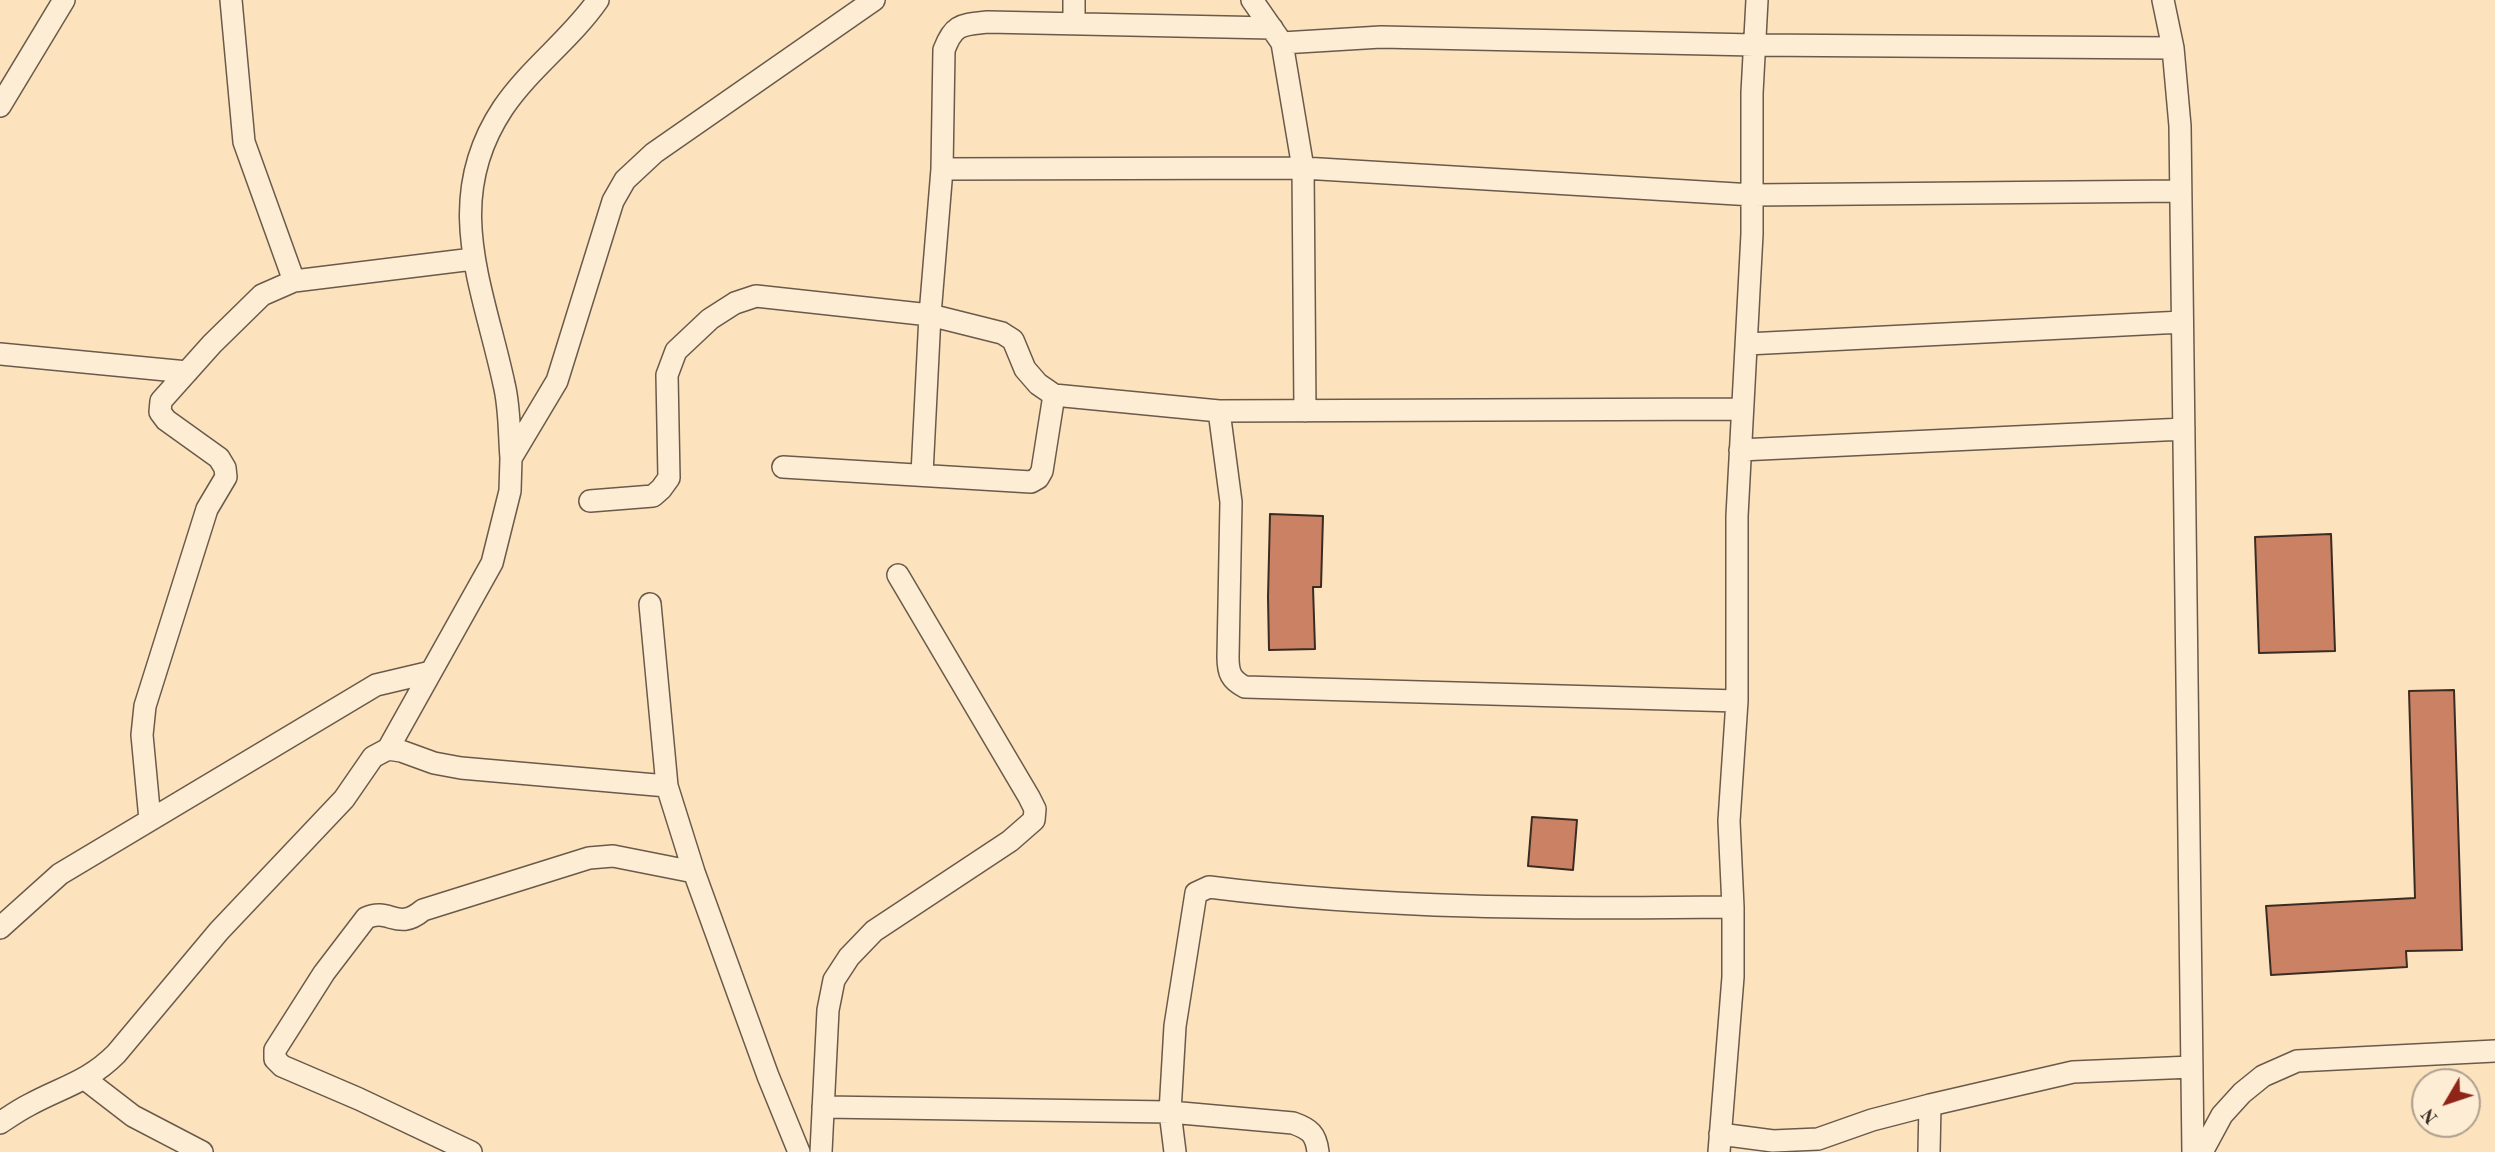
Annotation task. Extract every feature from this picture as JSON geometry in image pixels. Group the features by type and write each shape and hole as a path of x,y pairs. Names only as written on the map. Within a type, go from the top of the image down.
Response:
{"street":[{"path":"0,106 64,0"},
{"path":"231,0 244,142 294,281"},
{"path":"511,458 557,381 613,201 625,180 653,153 874,0"},
{"path":"1074,0 1074,24"},
{"path":"1252,0 1277,35 1303,169 1305,411"},
{"path":"1756,0 1752,93 1754,195 1740,450 1737,701 1729,821 1733,907 1730,1026 1720,1143 1818,1139 1872,1120 2073,1072 2192,1067"},
{"path":"2163,0 2173,48 2180,126 2193,1152"},
{"path":"388,750 492,563 510,491 511,458 505,387 473,259 470,220 472,178 484,139 520,85 595,2"},
{"path":"922,474 930,315 942,169 944,50 950,34 964,25 988,22 1074,24 1277,35 1754,45 2173,48"},
{"path":"942,169 1303,169 1754,195 2180,191"},
{"path":"150,820 142,735 145,706 208,509 226,477 225,468 219,458 166,420 160,412 161,401 262,295 294,281 473,259"},
{"path":"590,501 653,496 661,489 668,478 667,375 676,351 710,319 735,303 756,296 930,315 1002,332 1013,340 1025,369 1038,384 1054,395 1219,411 1742,409"},
{"path":"1747,344 2182,322"},
{"path":"0,354 187,372"},
{"path":"783,467 1031,482 1038,478 1042,471 1054,395"},
{"path":"1219,411 1231,502 1228,671 1235,682 1245,687 1737,701"},
{"path":"1740,450 2184,429"},
{"path":"821,1152 828,1010 834,980 849,957 874,931 1010,841 1034,820 1035,809 1030,797 898,575"},
{"path":"650,604 667,786 694,872 768,1076 799,1152"},
{"path":"0,928 60,874 376,685 431,672"},
{"path":"0,1123 29,1105 100,1070 219,931 344,799 373,757 388,750 401,751 434,763 461,768 667,786"},
{"path":"471,1152 282,1066 275,1059 275,1050 317,984 366,918 382,915 402,921 414,918 424,910 589,858 613,856 694,872"},
{"path":"1175,1152 1170,1112 1175,1026 1196,893 1202,889 1209,887 1281,896 1470,906 1617,909 1733,907"},
{"path":"2202,1152 2222,1115 2242,1093 2263,1076 2297,1061 2495,1051"},
{"path":"85,1079 133,1116 202,1152"},
{"path":"1929,1152 1930,1105"},
{"path":"823,1107 1170,1112 1293,1123 1308,1129 1316,1138 1318,1152"}],"building":[{"path":"1270,514 1323,516 1321,587 1313,587 1315,649 1269,650"},
{"path":"2331,534 2335,651 2259,653 2255,537"},
{"path":"2454,690 2462,950 2406,951 2407,967 2271,975 2266,906 2415,898 2409,691"},
{"path":"1532,817 1577,820 1573,870 1528,866"}]}
